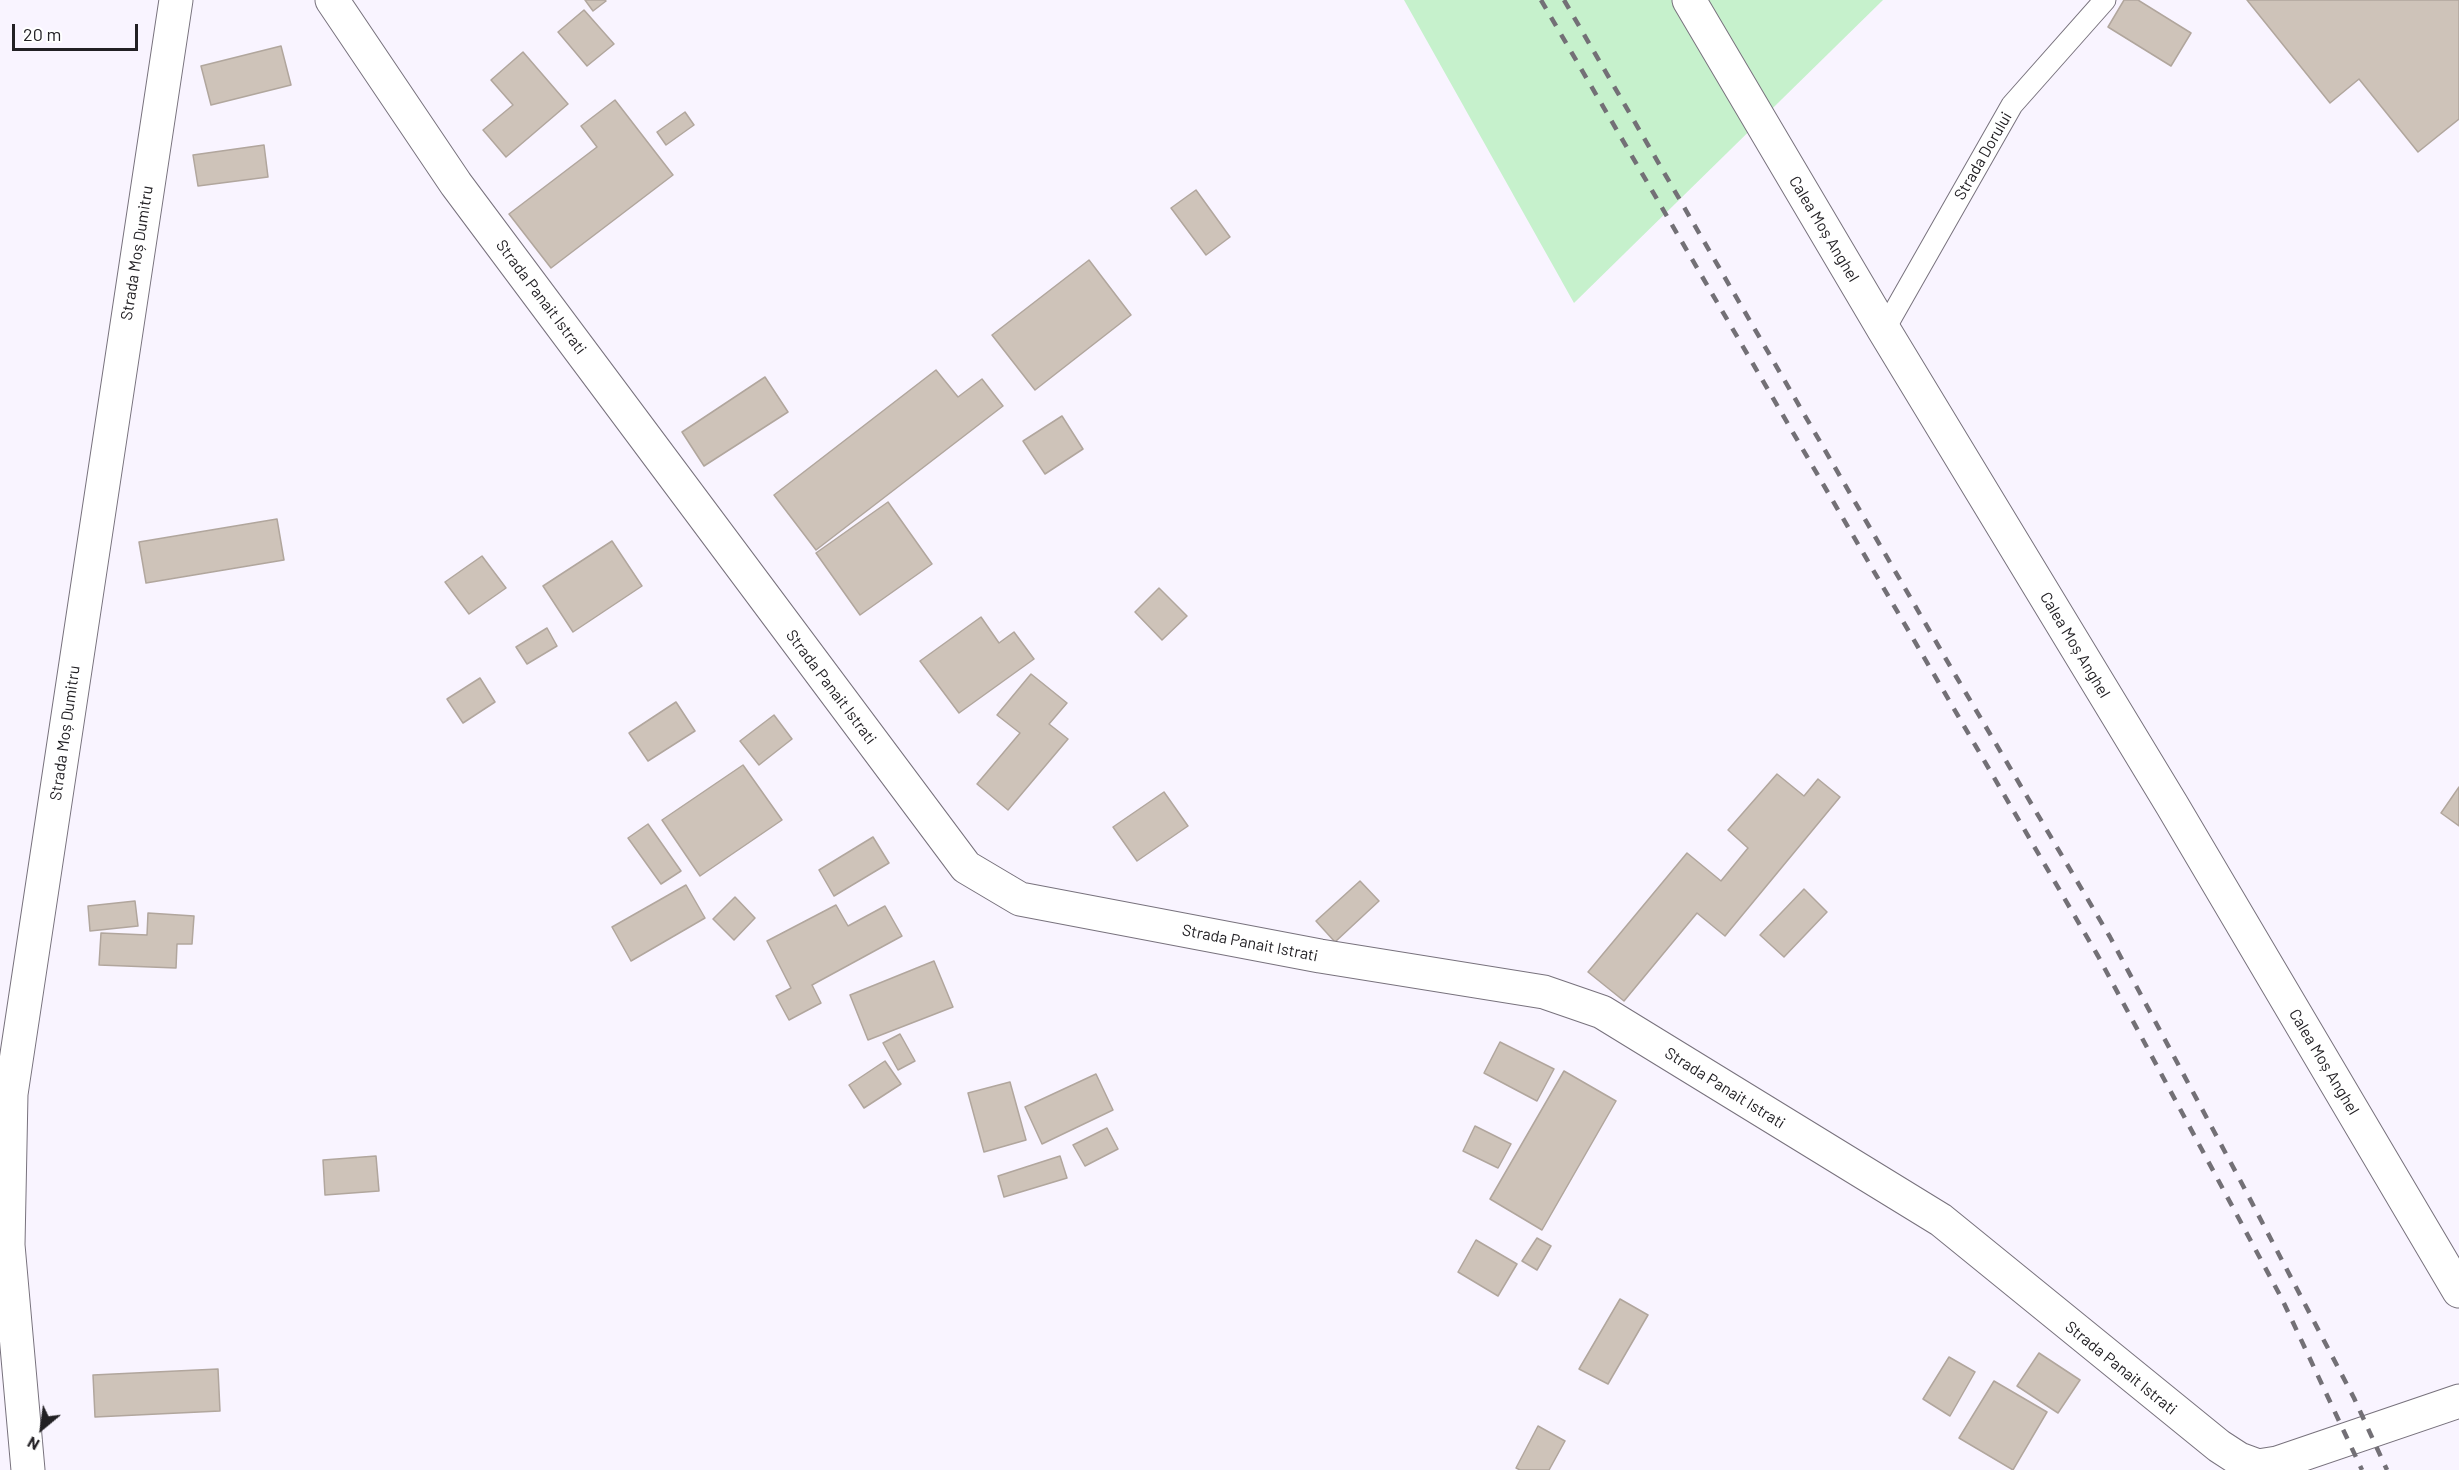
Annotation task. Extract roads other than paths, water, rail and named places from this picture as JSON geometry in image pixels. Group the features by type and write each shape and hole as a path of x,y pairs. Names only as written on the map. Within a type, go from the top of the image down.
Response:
{"main road":[{"name":"Strada Moș Dumitru","path":"28,1470 8,1245 11,1094 176,0"},
{"name":"Strada Panait Istrati","path":"332,0 456,184 966,867 1020,899 1320,956 1544,992 1602,1012 1941,1220 2181,1418 2239,1459 2258,1466 2277,1463 2459,1401"},
{"name":"Calea Moș Anghel","path":"1689,0 1884,330 2172,805 2458,1284"}],"lane":[{"name":"Strada Dorului","path":"1884,330 2012,105 2105,0"}],"railway":[{"path":"1541,0 2098,956 2282,1299 2362,1470"},
{"path":"1564,0 2110,937 2354,1398 2387,1470"}]}
